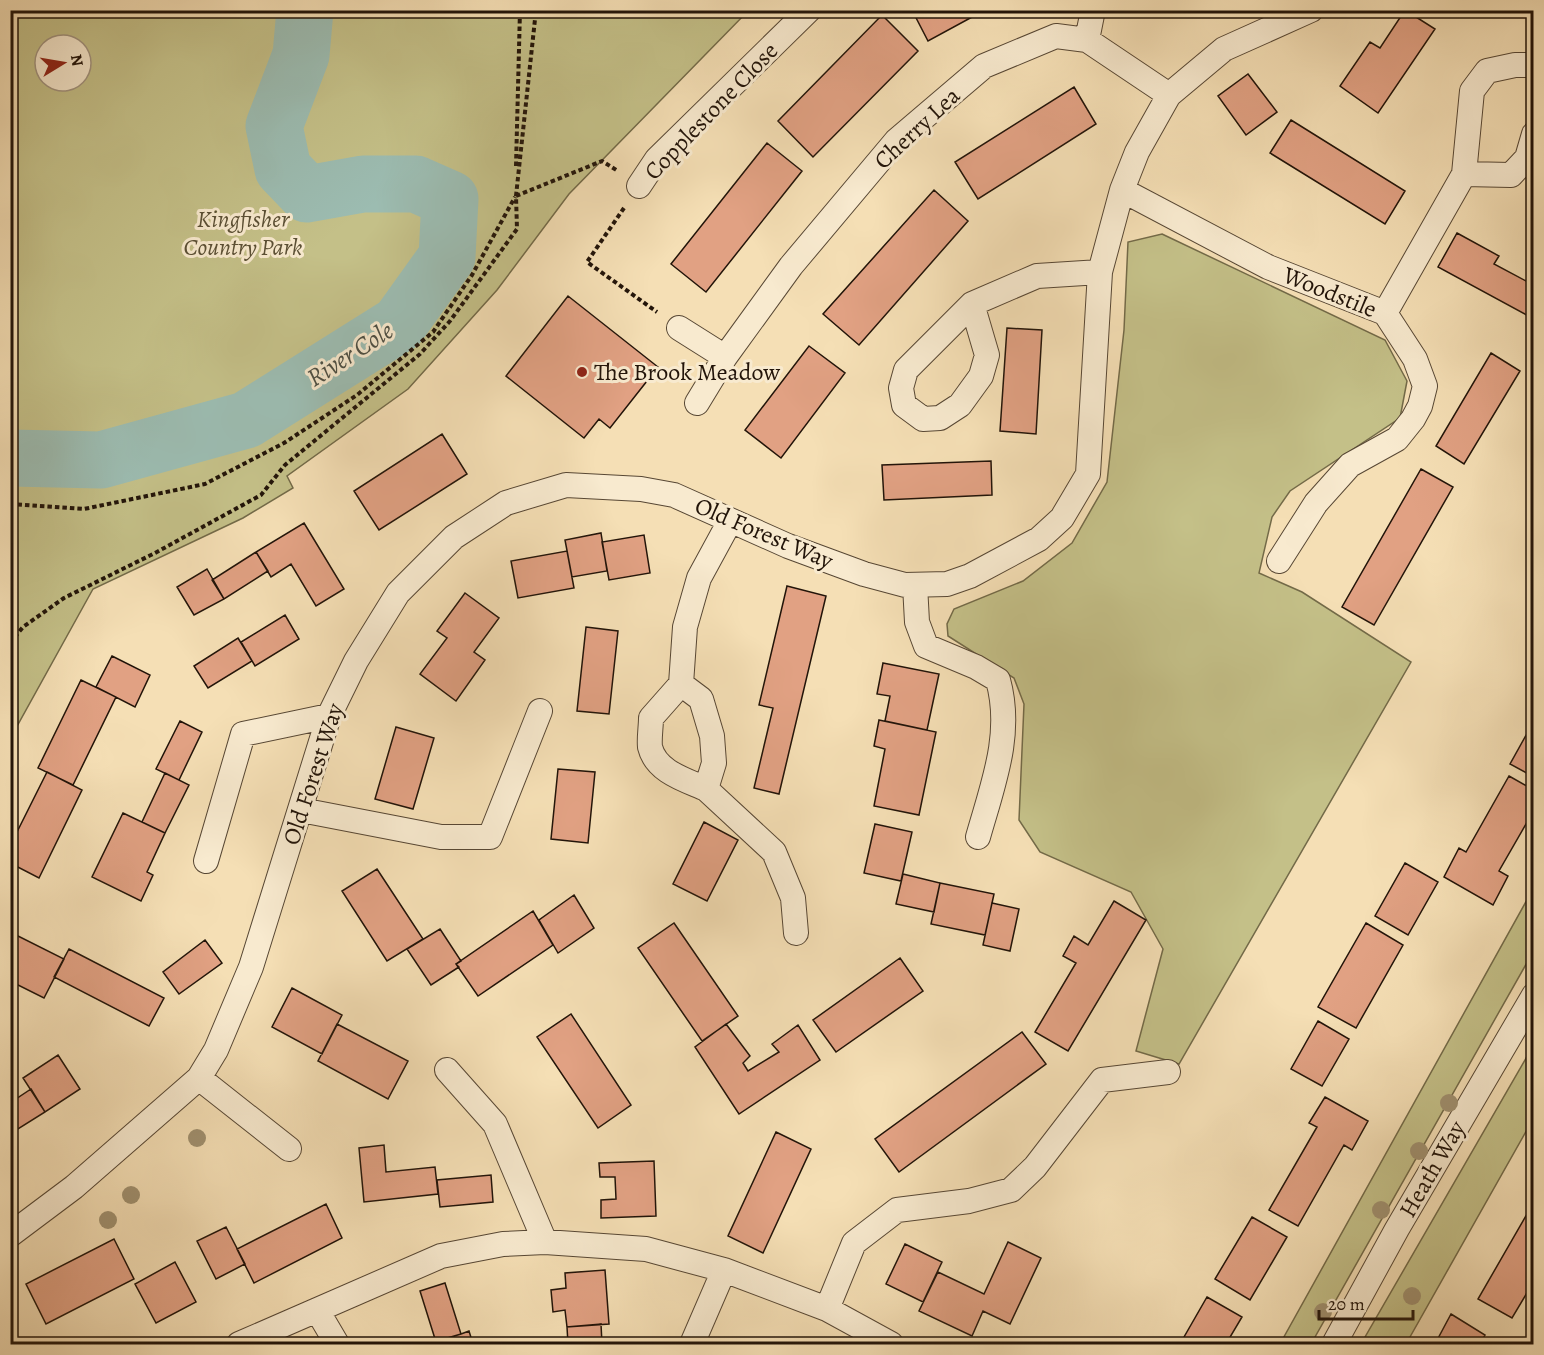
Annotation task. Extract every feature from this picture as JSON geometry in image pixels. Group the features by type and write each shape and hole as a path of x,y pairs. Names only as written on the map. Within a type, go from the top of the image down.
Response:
{"street":[{"name":"Copplestone Close","path":"639,186 657,159 809,10"},
{"path":"1087,40 1094,10"},
{"name":"Old Forest Way","path":"10,1235 74,1187 199,1078 216,1050 251,967 328,716 356,661 398,593 454,537 506,503 566,485 609,486 674,495 730,521 864,574 915,585 947,584 969,576 1039,539 1062,519 1088,474 1100,272 1122,190 1137,152 1169,95 1224,49 1311,10"},
{"name":"Cherry Lea","path":"697,403 725,357 791,266 896,141 984,66 1056,36 1087,40 1169,95"},
{"path":"1384,313 1464,174 1472,91 1487,71 1515,65 1533,65"},
{"path":"1464,174 1511,175 1527,158 1533,134"},
{"name":"Woodstile","path":"1122,190 1268,267 1384,313 1415,359 1425,386 1420,406 1397,439 1350,465 1316,503 1279,561"},
{"path":"972,304 987,355 981,376 960,405 940,418 923,419 904,405 901,388 906,370 972,304 1037,276 1100,272"},
{"path":"680,328 725,357"},
{"path":"730,521 699,578 685,627 681,684 651,718 650,748 660,765 670,773 706,789 774,852 793,898 796,933"},
{"path":"915,585 916,622 926,646 976,667 998,680 1005,705 1000,758 978,837"},
{"path":"681,684 701,699 712,736 714,763 706,789"},
{"path":"301,810 441,837 490,837 540,711"},
{"path":"206,861 243,734 328,716"},
{"name":"Heath Way","path":"1334,1344 1397,1229 1533,995"},
{"path":"447,1070 495,1124 545,1242"},
{"path":"827,1309 854,1243 897,1210 969,1202 1011,1190 1035,1167 1102,1080 1168,1072"},
{"path":"199,1078 289,1149"},
{"path":"239,1344 441,1256 503,1244 545,1242 646,1249 724,1270 827,1309 891,1344"},
{"path":"692,1344 724,1270"},
{"path":"317,1311 337,1344"}],"path":[{"path":"10,643 23,627 64,598 155,553 261,495 285,465 420,354 450,321 517,229 520,10"},
{"path":"10,504 84,509 205,484 284,443 357,395 433,332 472,275 516,196 536,10"},
{"path":"516,196 602,161 639,186 587,262 680,328"}],"green space":[{"name":"Kingfisher Country Park","path":"11,10 748,10 569,194 497,290 408,389 287,476 293,488 243,518 93,589 11,737"},
{"path":"1162,234 1385,340 1407,381 1400,418 1290,491 1272,517 1259,573 1302,592 1411,662 1179,1064 1136,1051 1163,949 1131,892 1040,852 1019,820 1024,704 1014,678 948,636 947,624 954,609 1023,581 1072,543 1107,482 1124,330 1128,242"},
{"path":"1533,889 1533,952 1311,1344 1280,1344"},
{"path":"1533,1046 1533,1119 1406,1344 1361,1344"}],"building":[{"path":"912,10 985,10 928,41"},
{"path":"1405,10 1435,29 1378,113 1340,86 1370,42 1380,48"},
{"path":"882,15 918,51 813,157 778,121"},
{"path":"1248,74 1277,112 1246,135 1218,96"},
{"path":"1074,87 1096,124 978,199 955,162"},
{"path":"1291,120 1405,191 1385,224 1270,153"},
{"path":"767,143 802,171 706,292 671,264"},
{"path":"934,190 968,221 859,345 823,314"},
{"path":"1457,233 1499,256 1494,264 1526,281 1534,268 1534,319 1438,267"},
{"name":"The Brook Meadow","path":"568,296 658,367 610,428 599,419 584,438 506,376"},
{"path":"1007,328 1042,330 1036,434 1000,431"},
{"path":"809,346 845,373 781,458 745,430"},
{"path":"1491,353 1520,371 1464,464 1436,446"},
{"path":"442,434 467,474 379,530 354,491"},
{"path":"991,461 992,495 884,500 882,465"},
{"path":"1421,469 1453,487 1374,625 1342,607"},
{"path":"304,523 344,589 316,606 291,564 271,577 256,552"},
{"path":"601,533 607,571 572,577 565,540"},
{"path":"644,535 650,573 609,580 602,542"},
{"path":"567,551 574,588 518,598 511,561"},
{"path":"256,552 268,571 224,599 212,580"},
{"path":"207,569 224,599 194,615 177,587"},
{"path":"787,586 826,596 779,794 754,788 773,708 759,705"},
{"path":"465,593 499,618 474,652 485,660 456,701 420,674 447,638 437,631"},
{"path":"285,615 299,639 255,666 241,642"},
{"path":"586,627 618,631 609,714 577,711"},
{"path":"238,638 252,661 208,688 194,666"},
{"path":"112,656 150,675 135,707 96,687"},
{"path":"883,663 939,674 927,730 885,721 890,696 877,694"},
{"path":"81,680 116,697 73,785 38,768"},
{"path":"879,720 936,732 919,815 874,806 885,749 874,746"},
{"path":"180,721 202,732 179,780 156,769"},
{"path":"1534,721 1534,777 1510,764"},
{"path":"396,727 434,738 413,809 375,799"},
{"path":"558,769 595,772 588,843 551,839"},
{"path":"47,772 82,790 39,878 10,863 10,846"},
{"path":"165,773 189,785 165,833 142,822"},
{"path":"1509,776 1534,790 1534,810 1499,871 1508,876 1493,905 1444,877 1459,848 1466,852"},
{"path":"123,813 165,833 147,872 153,875 141,901 92,877"},
{"path":"704,822 738,840 707,901 673,884"},
{"path":"875,824 912,832 901,881 864,873"},
{"path":"1405,863 1438,882 1408,935 1375,916"},
{"path":"377,869 423,939 387,961 342,891"},
{"path":"903,874 940,883 934,912 896,904"},
{"path":"940,883 994,894 985,935 931,924"},
{"path":"574,895 594,928 558,953 539,920"},
{"path":"1114,901 1146,920 1068,1051 1035,1032 1076,963 1063,956 1074,936 1088,945"},
{"path":"992,903 1019,909 1010,951 983,945"},
{"path":"533,911 553,945 478,996 456,964"},
{"path":"674,923 738,1016 702,1041 638,948"},
{"path":"1366,923 1403,945 1356,1028 1318,1007"},
{"path":"440,929 461,961 456,964 459,967 431,985 407,949"},
{"path":"10,932 64,959 44,998 10,981"},
{"path":"205,940 222,963 179,994 163,972"},
{"path":"69,949 164,998 149,1026 54,977"},
{"path":"900,958 923,991 836,1052 813,1020"},
{"path":"292,988 342,1015 322,1054 272,1027"},
{"path":"571,1014 631,1105 598,1128 537,1037"},
{"path":"1318,1021 1349,1039 1322,1086 1291,1069"},
{"path":"337,1024 408,1061 388,1099 318,1061"},
{"path":"726,1024 750,1056 743,1063 748,1071 779,1052 772,1044 798,1025 820,1060 739,1114 695,1047"},
{"path":"1022,1032 1046,1064 899,1172 875,1139"},
{"path":"58,1055 80,1089 45,1112 23,1078"},
{"path":"31,1089 45,1112 10,1134 10,1103"},
{"path":"1325,1097 1368,1121 1352,1150 1344,1145 1298,1226 1269,1210 1317,1127 1309,1123"},
{"path":"776,1132 811,1149 763,1253 728,1236"},
{"path":"384,1145 386,1172 435,1167 438,1194 364,1202 359,1148"},
{"path":"654,1161 656,1216 601,1218 601,1200 616,1199 615,1177 600,1177 599,1163"},
{"path":"491,1175 493,1202 440,1207 437,1180"},
{"path":"1534,1202 1534,1281 1512,1318 1478,1299"},
{"path":"326,1204 342,1238 254,1283 237,1249"},
{"path":"1252,1217 1287,1237 1250,1300 1215,1279"},
{"path":"226,1227 245,1264 216,1279 197,1241"},
{"path":"114,1239 134,1279 46,1324 26,1284"},
{"path":"1008,1242 1041,1258 1010,1324 983,1311 972,1336 919,1311 938,1272 984,1294"},
{"path":"905,1244 942,1262 923,1302 886,1284"},
{"path":"175,1262 196,1302 156,1323 135,1284"},
{"path":"605,1270 609,1324 567,1327 565,1310 553,1312 551,1290 566,1288 565,1273"},
{"path":"445,1283 461,1334 436,1342 420,1291"},
{"path":"1207,1297 1242,1317 1226,1344 1180,1344"},
{"path":"1451,1314 1485,1335 1480,1344 1435,1344"},
{"path":"601,1324 602,1344 568,1344 567,1327"},
{"path":"469,1331 473,1344 427,1344 461,1334"}],"waterway":[{"name":"River Cole","path":"10,458 101,460 246,420 399,324 447,257 450,199 416,184 363,184 307,194 283,169 274,126 301,55 305,10"}],"place":[{"name":"The Brook Meadow","path":"582,372"}]}
